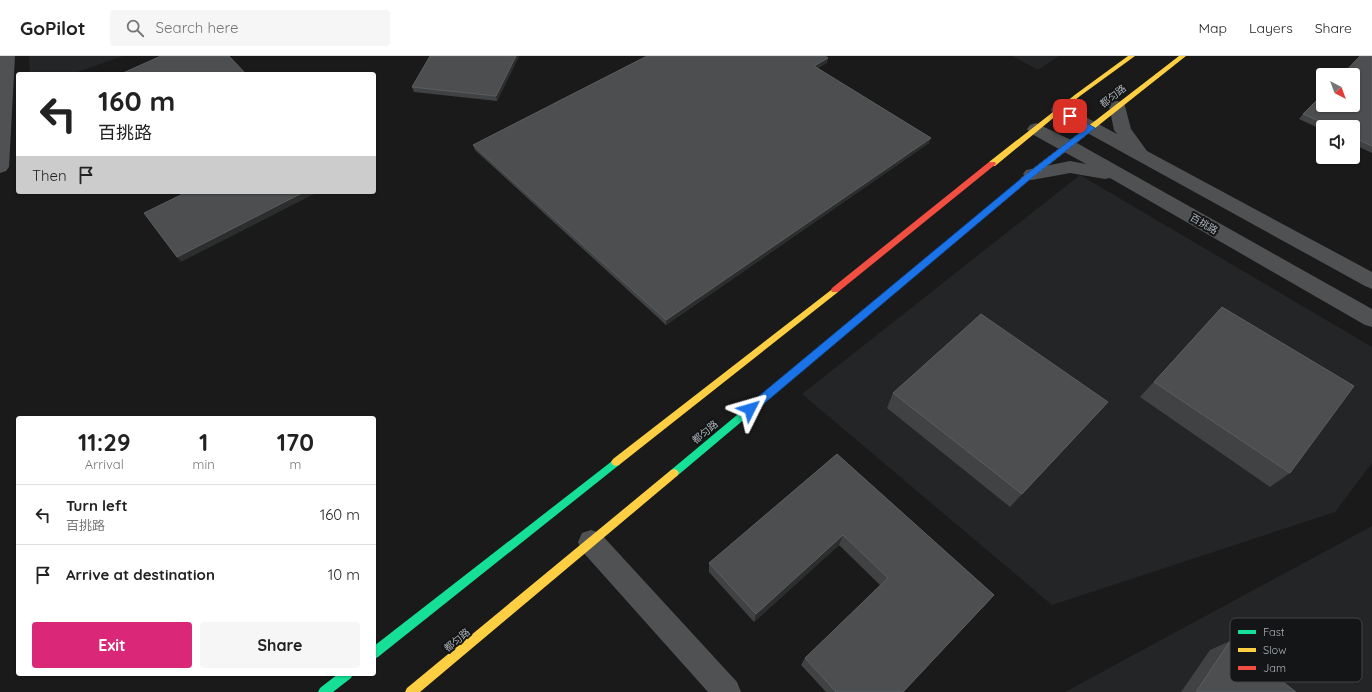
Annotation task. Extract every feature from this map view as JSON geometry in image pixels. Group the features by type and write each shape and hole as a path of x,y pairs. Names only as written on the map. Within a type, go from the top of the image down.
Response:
{"main road":[{"name":"都匀路","path":"376,651 1060,110 1132,56"},
{"name":"都匀路","path":"411,692 1032,174 1069,146 1117,106 1183,56"},
{"path":"324,692 344,676"}],"street":[{"path":"0,167 7,56"},
{"path":"1117,106 1123,130 1144,155"},
{"path":"1060,110 1372,281"},
{"name":"百挑路","path":"1036,129 1069,146 1372,320"},
{"path":"1032,174 1070,167 1119,175 1144,155"},
{"path":"591,542 727,692"}],"shaded area":[{"path":"29,56 123,56 78,72 30,72"},
{"path":"1012,56 1059,56 1038,70"},
{"path":"1080,175 1372,347 1372,463 1335,512 1052,605 802,394"},
{"path":"1372,526 1372,692 1065,692"}],"building":[{"path":"161,56 229,56 244,72 125,72"},
{"path":"430,56 516,56 496,96 412,87"},
{"path":"647,56 825,56 828,58 814,66 931,138 666,320 473,145"},
{"path":"1360,56 1372,56 1372,146 1360,140 1360,120 1316,120 1303,114 1316,101 1316,112 1360,112 1360,68 1349,68"},
{"path":"183,194 300,194 177,257 144,213"},
{"path":"1222,307 1354,386 1290,473 1154,382"},
{"path":"981,314 1108,402 1022,494 893,393"},
{"path":"837,454 994,595 903,692 836,692 805,658 888,578 843,535 756,614 709,563"},
{"path":"1230,641 1230,682 1283,682 1296,692 1196,692"}],"traffic: fast":[{"path":"674,473 877,303"},
{"path":"376,651 616,462"},
{"path":"324,692 344,676"}],"traffic: slow":[{"path":"992,164 1078,95 1132,56"},
{"path":"1024,180 1183,56"},
{"path":"616,462 835,290"},
{"path":"411,692 674,473"}],"traffic: jam":[{"path":"835,290 992,164"},
{"path":"877,303 1024,180"}],"route":[{"path":"750,409 1032,174 1091,128 1070,116"}]}
